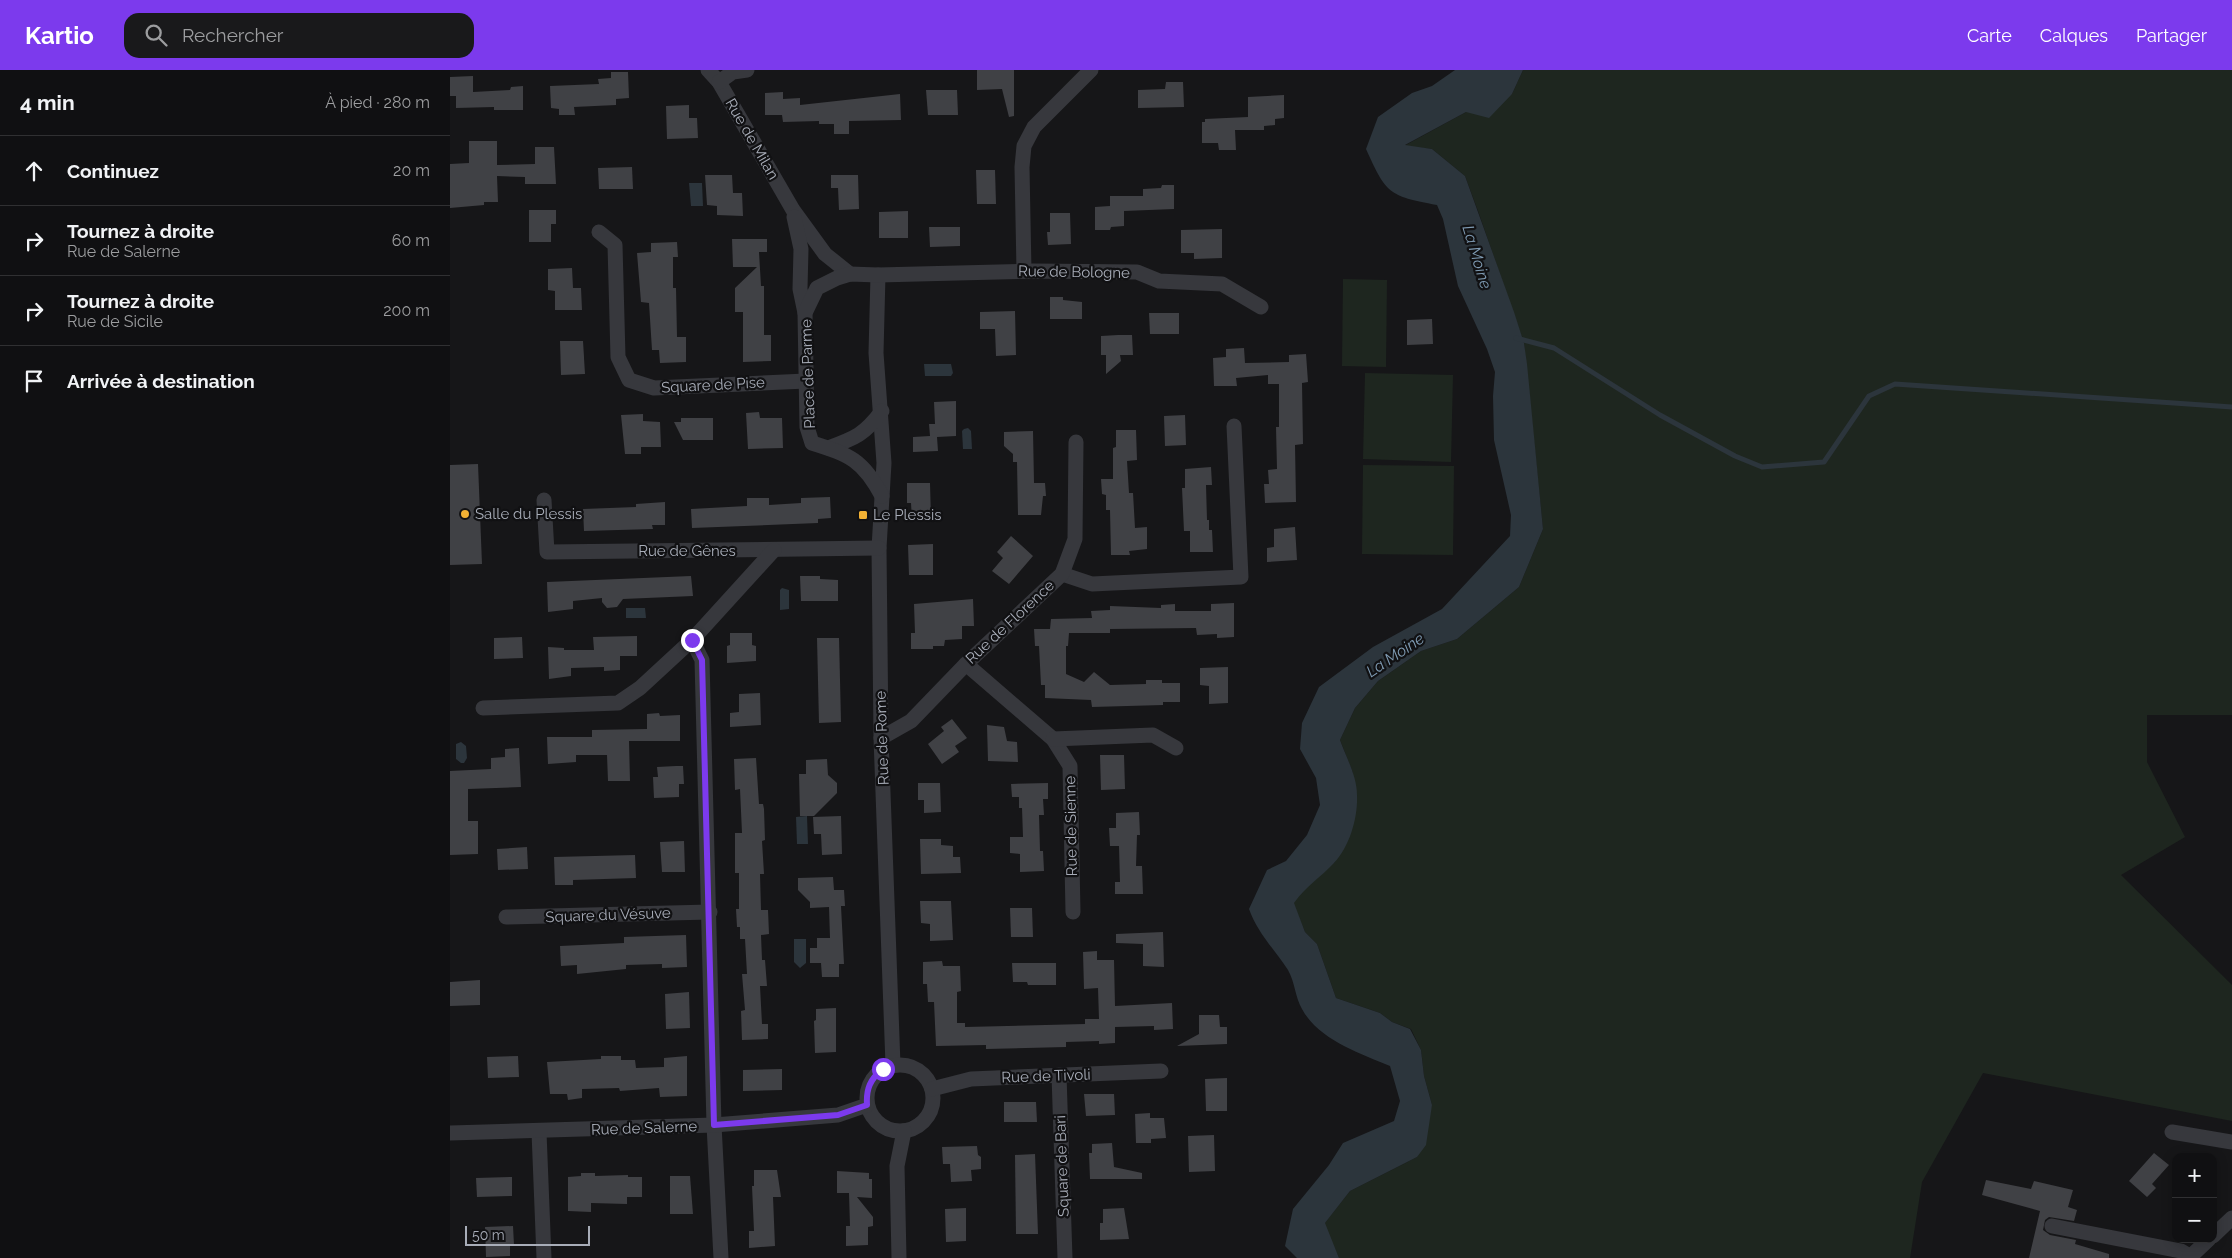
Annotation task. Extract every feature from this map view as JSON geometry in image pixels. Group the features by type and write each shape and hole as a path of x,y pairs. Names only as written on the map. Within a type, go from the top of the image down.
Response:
{"street":[{"name":"Rue de Milan","path":"708,70 720,82 793,210 825,254 850,274"},
{"path":"720,82 733,72 747,70"},
{"path":"1024,271 1022,167 1024,146 1034,126 1091,70"},
{"name":"Rue de Milan","path":"793,210 801,249 800,290 805,313"},
{"name":"Square de Pise","path":"598,232 615,245 618,357 629,380 654,388 806,381"},
{"name":"Rue de Bologne","path":"878,275 1024,271 1136,272 1159,281 1222,284 1261,307"},
{"name":"Place de Parme","path":"878,275 850,274 817,288 805,313 806,381 807,427 812,444 828,448 856,460 868,470 882,496"},
{"path":"878,275 876,353 882,411"},
{"name":"Place de Parme","path":"828,448 856,437 869,428 882,411"},
{"name":"Rue de Rome","path":"882,411 884,463 879,548 881,738 893,1065"},
{"path":"1062,574 1092,584 1241,577 1234,426"},
{"name":"Rue de Florence","path":"881,738 911,721 966,664 1062,574 1075,539 1076,442"},
{"name":"Rue de Gênes","path":"544,500 547,552 879,548"},
{"path":"484,708 618,704 640,688 692,640 774,550"},
{"path":"692,640 702,660 714,1125 720,1258"},
{"name":"Rue de Sienne","path":"966,664 1053,739 1070,766 1074,912"},
{"path":"1053,739 1153,735 1176,748"},
{"name":"Square du Vésuve","path":"506,917 710,912"},
{"path":"893,1065 908,1066 922,1072 932,1089 933,1100 928,1116 915,1128 904,1131 894,1131 876,1122 870,1114 867,1105 866,1094 869,1084 879,1072 893,1065"},
{"name":"Rue de Tivoli","path":"932,1089 972,1079 1161,1071"},
{"name":"Square de Bari","path":"1059,1075 1065,1258"},
{"name":"Rue de Salerne","path":"450,1133 539,1132 714,1125 838,1115 867,1105"},
{"path":"899,1258 896,1166 904,1131"},
{"path":"539,1132 544,1258"},
{"path":"2172,1132 2232,1142"},
{"path":"2217,1232 2232,1218"},
{"path":"2052,1226 2181,1251 2190,1257 2205,1243"}],"shaded area":[{"path":"1523,70 2232,70 2232,715 2147,715 2147,762 2185,837 2121,875 2232,985 2232,1121 1983,1073 1922,1182 1910,1258 1339,1258 1324,1224 1350,1191 1417,1157 1432,1105 1424,1076 1421,1050 1411,1029 1392,1022 1380,1013 1336,998 1317,944 1305,932 1293,903 1304,889 1335,862 1353,773 1340,740 1355,708 1378,681 1421,651 1457,639 1519,587 1543,529 1524,343 1478,211 1465,176 1432,149 1404,146 1466,112 1512,94"},
{"path":"1343,279 1387,280 1386,367 1342,366"},
{"path":"1365,373 1453,375 1451,462 1363,459"},
{"path":"1363,465 1454,466 1453,555 1362,554"}],"water":[{"name":"La Moine","path":"1455,70 1523,70 1512,94 1489,118 1466,112 1405,145 1432,149 1465,176 1514,312 1524,343 1527,364 1543,529 1519,587 1457,639 1421,651 1378,681 1355,708 1340,740 1357,788 1356,813 1352,831 1340,856 1294,903 1305,932 1317,944 1336,998 1380,1013 1392,1022 1410,1029 1421,1050 1424,1076 1432,1105 1426,1145 1417,1157 1350,1191 1325,1223 1339,1258 1297,1258 1285,1246 1293,1209 1329,1165 1343,1143 1394,1121 1400,1101 1390,1066 1341,1044 1329,1037 1309,1020 1302,1009 1288,970 1261,933 1249,909 1267,870 1286,861 1307,835 1320,805 1316,778 1300,749 1302,723 1319,687 1373,647 1442,609 1510,536 1511,515 1494,440 1493,396 1495,372 1487,349 1458,286 1443,219 1437,205 1408,199 1398,195 1384,184 1366,149 1378,117 1412,93 1432,86"},
{"path":"689,183 702,183 703,206 691,206"},
{"path":"924,364 951,364 953,373 951,376 925,376"},
{"path":"968,428 971,431 972,449 963,449 962,431"},
{"path":"782,588 789,590 789,609 780,610 780,590"},
{"path":"626,608 645,608 646,618 626,618"},
{"path":"461,742 466,746 467,758 464,763 456,759 456,744"},
{"path":"807,816 808,844 797,844 796,817"},
{"path":"794,939 806,939 806,963 800,968 794,962"}],"building":[{"path":"977,70 1014,70 1014,116 1009,117 1002,89 977,90"},
{"path":"611,72 628,72 629,98 616,99 616,105 574,107 575,115 559,115 559,109 551,108 550,86 599,84 598,79 611,78"},
{"path":"473,76 473,92 510,90 511,87 523,86 523,110 494,110 494,107 456,108 456,96 450,96 450,77"},
{"path":"1166,82 1183,82 1184,107 1138,108 1138,90 1165,89"},
{"path":"926,90 957,90 958,115 928,115"},
{"path":"783,92 783,99 800,98 800,105 900,94 901,120 849,121 849,134 834,134 834,124 819,124 819,121 783,122 782,115 765,115 765,93"},
{"path":"1284,95 1284,118 1275,119 1275,125 1264,126 1264,130 1235,130 1236,150 1219,150 1218,143 1202,143 1202,122 1205,122 1205,119 1248,117 1248,97"},
{"path":"689,105 689,118 697,118 698,138 667,139 666,106"},
{"path":"469,141 497,141 497,165 535,164 535,147 554,147 556,184 525,184 525,177 497,176 498,202 484,202 484,205 450,208 450,164 469,163"},
{"path":"632,167 633,189 599,189 598,168"},
{"path":"976,170 995,170 996,204 977,204"},
{"path":"705,175 732,175 733,193 742,193 743,216 717,215 717,206 707,205"},
{"path":"831,175 858,175 859,209 839,210 838,188 831,188"},
{"path":"1162,185 1174,185 1174,209 1124,211 1124,226 1111,227 1110,230 1095,230 1095,207 1110,206 1110,196 1143,196 1143,189 1161,188"},
{"path":"529,210 556,210 556,224 551,224 551,242 529,242"},
{"path":"908,211 908,238 879,238 879,212"},
{"path":"1050,213 1070,213 1071,244 1048,245 1047,232 1050,232"},
{"path":"929,227 960,227 960,246 930,247"},
{"path":"1222,229 1222,258 1194,259 1194,253 1181,253 1181,230"},
{"path":"732,239 767,239 767,252 759,252 761,286 764,286 764,335 771,335 771,361 743,362 743,312 735,312 735,288 757,267 733,267"},
{"path":"677,242 678,257 673,257 673,288 676,288 677,337 686,337 686,362 660,363 659,350 652,350 649,303 641,302 637,253 651,252 651,243"},
{"path":"572,268 573,288 581,288 582,310 555,310 555,291 548,290 548,269"},
{"path":"1050,297 1063,297 1063,300 1082,302 1082,319 1050,319"},
{"path":"1015,311 1016,355 996,356 995,329 980,329 980,312"},
{"path":"1149,313 1179,313 1179,334 1150,334"},
{"path":"1432,319 1433,344 1407,345 1407,320"},
{"path":"1132,335 1133,355 1120,355 1121,361 1106,374 1106,355 1101,355 1101,336"},
{"path":"560,341 583,341 585,374 561,375"},
{"path":"1244,348 1245,363 1289,362 1289,355 1306,354 1308,382 1302,383 1303,444 1295,445 1296,502 1265,503 1264,484 1269,484 1268,470 1277,469 1276,427 1279,427 1279,384 1268,384 1268,375 1236,378 1237,386 1214,386 1213,358 1226,357 1226,349"},
{"path":"956,401 956,436 937,437 938,451 913,452 913,437 930,436 929,424 935,424 934,402"},
{"path":"759,412 760,418 782,418 783,448 748,449 746,413"},
{"path":"643,414 643,421 660,422 661,447 641,447 641,454 625,454 621,415"},
{"path":"1185,415 1186,445 1165,446 1164,416"},
{"path":"681,418 713,418 713,440 683,440 674,422 681,422"},
{"path":"1116,430 1136,430 1137,460 1127,461 1129,493 1133,493 1135,528 1147,527 1147,549 1129,551 1130,555 1111,555 1110,510 1106,510 1106,495 1102,494 1101,479 1113,479 1113,448 1116,447"},
{"path":"1033,431 1034,483 1045,483 1046,496 1043,496 1041,515 1018,515 1017,462 1013,462 1013,454 1004,446 1004,432"},
{"name":"Salle du Plessis","path":"478,464 482,564 450,565 450,465"},
{"path":"1211,467 1212,485 1206,485 1207,520 1209,520 1209,530 1212,530 1213,552 1190,552 1190,531 1184,531 1182,488 1185,488 1185,469"},
{"path":"907,483 930,483 931,519 912,520 911,503 907,503"},
{"path":"830,497 831,518 818,519 818,523 692,528 691,509 747,506 747,498 769,498 769,505 801,503 801,498"},
{"path":"665,502 665,525 652,525 653,529 584,531 583,509 636,507 636,504"},
{"path":"1295,527 1297,560 1267,562 1267,548 1274,547 1274,529"},
{"path":"1011,536 1033,556 1009,584 992,571 1003,558 997,552"},
{"path":"933,544 933,575 909,575 908,545"},
{"path":"691,576 693,596 623,599 617,607 607,608 602,602 602,598 573,601 573,609 548,612 547,582"},
{"path":"800,576 820,576 820,579 838,580 838,601 801,601"},
{"path":"973,599 974,626 962,626 962,639 945,640 944,646 933,646 933,649 911,649 911,633 915,633 914,604"},
{"path":"1234,603 1234,637 1217,638 1217,634 1197,635 1196,628 1110,629 1110,633 1069,633 1068,646 1066,646 1066,674 1084,682 1094,672 1110,685 1146,684 1146,680 1162,680 1162,683 1180,683 1180,702 1163,702 1163,705 1092,707 1091,700 1045,698 1045,685 1041,685 1039,646 1035,646 1034,629 1050,629 1051,619 1092,618 1091,611 1110,610 1110,606 1161,608 1161,605 1175,604 1175,611 1211,611 1211,604"},
{"path":"730,633 752,633 752,645 756,646 756,661 727,663 727,646 730,645"},
{"path":"637,636 637,656 620,656 620,670 604,671 604,667 571,668 571,676 549,679 548,647 564,648 564,650 594,650 593,637"},
{"path":"522,637 523,658 494,659 494,638"},
{"path":"817,638 839,638 841,722 819,723"},
{"path":"1228,667 1228,703 1209,704 1209,686 1200,685 1200,668"},
{"path":"760,693 761,725 730,727 730,713 739,712 739,694"},
{"path":"659,713 660,716 680,715 680,741 629,741 630,781 608,781 607,755 576,755 576,762 548,764 547,737 592,737 592,730 647,729 647,714"},
{"path":"952,719 967,738 955,746 959,752 942,764 928,744 944,731 941,727"},
{"path":"987,725 1004,727 1007,741 1017,742 1018,762 988,761"},
{"path":"519,748 521,787 468,789 468,821 478,821 478,854 450,855 450,771 491,769 491,758 505,757 505,749"},
{"path":"1100,755 1124,755 1125,789 1101,790"},
{"path":"756,758 759,804 763,804 764,809 765,840 762,841 764,874 760,874 761,910 768,910 769,934 761,935 762,960 765,960 767,986 760,986 762,1024 768,1024 768,1039 742,1040 741,1011 745,1010 742,974 747,974 745,939 740,939 740,927 737,927 736,909 739,909 739,873 735,873 735,833 742,833 740,789 735,790 734,759"},
{"path":"827,759 828,775 837,783 837,793 814,816 800,816 799,774 806,774 806,760"},
{"path":"683,766 684,784 679,784 679,797 654,798 653,777 658,777 657,767"},
{"path":"918,783 940,783 941,812 924,813 924,800 918,800"},
{"path":"1048,783 1048,799 1043,799 1044,815 1039,815 1040,851 1043,851 1044,871 1020,872 1020,854 1010,853 1010,837 1023,837 1022,808 1019,808 1019,797 1012,797 1011,784"},
{"path":"1139,812 1140,835 1137,835 1136,866 1142,866 1143,894 1115,894 1115,882 1120,882 1119,846 1110,846 1109,828 1116,828 1116,813"},
{"path":"841,816 842,854 822,855 821,834 814,834 813,817"},
{"path":"920,839 941,839 941,845 953,846 953,857 960,857 961,873 921,874"},
{"path":"684,841 685,872 662,872 660,842"},
{"path":"527,847 528,869 498,870 497,849"},
{"path":"635,855 636,878 573,880 573,885 555,885 554,857"},
{"path":"833,877 834,890 844,890 845,906 841,906 844,964 839,964 839,977 822,977 821,963 810,963 810,948 817,948 817,938 830,938 829,907 810,908 810,902 798,890 798,878"},
{"path":"920,901 951,901 953,940 930,941 930,924 921,923"},
{"path":"1010,908 1032,908 1033,937 1011,937"},
{"path":"1163,932 1164,967 1143,966 1143,944 1116,943 1116,934"},
{"path":"686,935 687,967 662,968 662,964 626,965 626,969 577,974 577,965 561,966 560,946 624,943 624,937"},
{"path":"1097,951 1097,960 1114,960 1115,1006 1172,1003 1173,1029 1154,1030 1154,1026 1115,1027 1115,1043 1099,1044 1099,1041 1066,1042 1066,1047 986,1049 986,1045 936,1046 934,1002 928,1002 927,984 923,984 923,962 942,961 943,966 960,966 961,991 957,992 957,1023 965,1023 965,1027 1085,1024 1085,1019 1099,1019 1098,988 1084,989 1083,952"},
{"path":"1012,963 1056,963 1056,985 1028,985 1027,982 1013,982"},
{"path":"480,980 480,1005 450,1006 450,982"},
{"path":"689,992 690,1028 666,1029 665,994"},
{"path":"836,1008 836,1052 815,1053 814,1021 816,1020 816,1009"},
{"path":"1199,1015 1219,1015 1220,1027 1227,1027 1227,1044 1177,1046 1199,1034"},
{"path":"518,1056 519,1077 488,1078 487,1057"},
{"path":"601,1056 621,1056 621,1060 635,1060 636,1068 664,1067 664,1058 687,1056 687,1096 660,1097 659,1088 620,1091 619,1088 582,1089 582,1098 568,1100 567,1094 550,1094 547,1062 601,1059"},
{"path":"782,1069 782,1090 743,1091 743,1070"},
{"path":"1227,1078 1227,1111 1206,1111 1205,1079"},
{"path":"1084,1094 1114,1094 1115,1115 1086,1116"},
{"path":"1004,1102 1036,1102 1037,1122 1004,1122"},
{"path":"1150,1113 1150,1118 1164,1118 1166,1138 1151,1139 1151,1143 1136,1143 1135,1114"},
{"path":"1214,1135 1215,1171 1189,1172 1188,1136"},
{"path":"1112,1143 1114,1167 1142,1173 1142,1179 1090,1179 1089,1153 1092,1153 1092,1144"},
{"path":"977,1146 978,1155 981,1157 981,1169 971,1170 972,1181 951,1182 950,1164 943,1164 942,1147"},
{"path":"2154,1153 2169,1165 2152,1184 2156,1188 2147,1197 2129,1181"},
{"path":"1035,1154 1038,1234 1016,1234 1015,1155"},
{"path":"754,1170 777,1170 781,1197 773,1197 775,1246 749,1248 749,1231 754,1231 752,1186 754,1186"},
{"path":"837,1171 869,1173 869,1179 872,1179 872,1198 857,1197 873,1217 873,1226 868,1227 868,1245 846,1246 846,1226 850,1226 849,1193 837,1193"},
{"path":"581,1173 595,1173 595,1176 628,1175 628,1177 642,1177 642,1197 627,1197 627,1204 591,1203 591,1212 568,1211 568,1177 581,1176"},
{"path":"670,1176 690,1176 693,1214 670,1214"},
{"path":"512,1177 512,1196 477,1197 476,1178"},
{"path":"1986,1180 2031,1189 2034,1181 2073,1190 2068,1207 2077,1210 2074,1221 2049,1217 2045,1220 2043,1230 2050,1235 2076,1240 2075,1244 2109,1254 2109,1258 2029,1258 2040,1211 1982,1195"},
{"path":"966,1208 966,1241 946,1242 945,1209"},
{"path":"1124,1208 1129,1239 1100,1240 1100,1223 1103,1223 1103,1209"},
{"path":"513,1226 514,1245 510,1244 510,1256 486,1257 485,1227"}],"waterway":[{"path":"1516,338 1554,348 1660,415 1735,456 1762,467 1824,462 1869,396 1895,384 2232,407"}],"place":[{"name":"Salle du Plessis","path":"465,514"},
{"name":"Le Plessis","path":"863,515"}],"route":[{"path":"692,640 702,660 714,1125 838,1115 867,1105 866,1094 869,1084 883,1069"}]}
